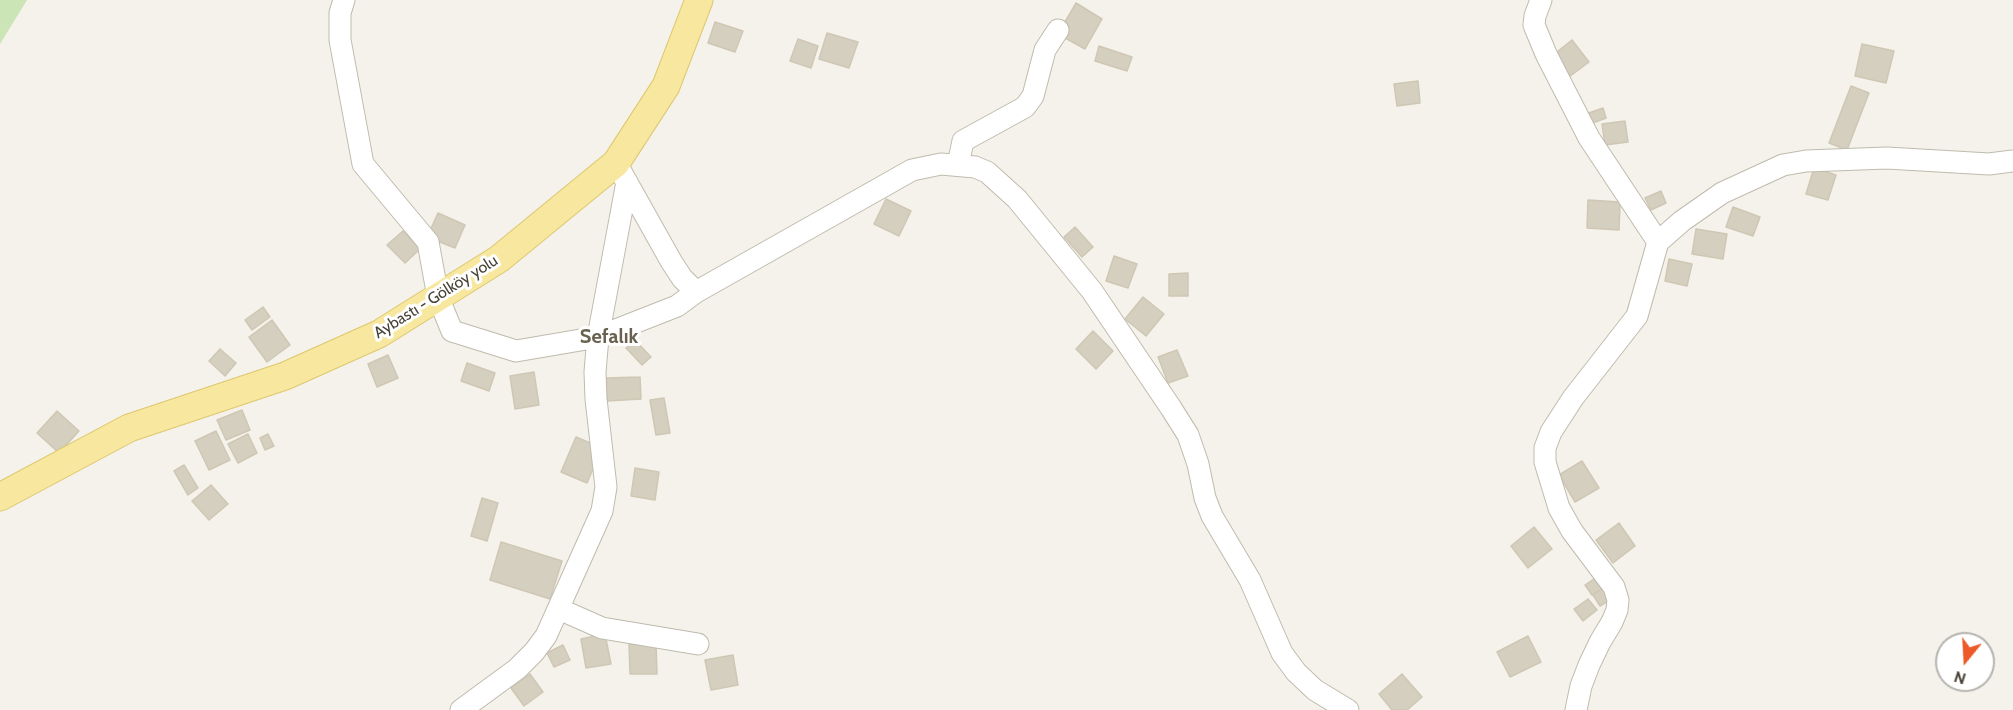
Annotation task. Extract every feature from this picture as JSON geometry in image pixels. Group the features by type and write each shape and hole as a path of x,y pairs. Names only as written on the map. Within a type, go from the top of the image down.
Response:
{"main road":[{"name":"Aybastı - Gölköy yolu","path":"0,497 129,428 285,376 380,334 499,259 621,173 666,86 699,0"}],"street":[{"path":"344,0 340,13 340,40 363,164 428,242 438,297 452,331 516,351 598,338 677,306 696,292 912,170 941,164 975,166 987,172 1017,199 1092,291 1188,435 1212,516 1250,580 1282,653 1296,672 1315,690 1347,710"},
{"path":"1541,0 1534,25 1546,54 1589,138 1658,242"},
{"path":"958,165 963,141 1025,107 1029,102 1033,96 1045,50 1058,30"},
{"path":"1576,710 1589,665 1612,622 1618,600 1609,579 1572,531 1559,508 1545,462 1545,448 1551,432 1573,398 1637,315 1658,242 1699,208 1722,193 1784,165 1806,161 1887,158 1989,164 2013,161"},
{"path":"621,173 671,261 682,278 696,292"},
{"path":"461,710 517,669 546,636 602,511 606,487 595,372 621,173"},
{"path":"559,609 602,628 698,644"}],"green space":[{"path":"0,0 27,0 0,44"}],"building":[{"path":"1076,3 1102,19 1085,49 1058,34"},
{"path":"715,22 743,31 735,52 708,43"},
{"path":"827,33 858,42 849,68 819,59"},
{"path":"798,39 818,46 811,68 790,61"},
{"path":"1572,40 1589,62 1569,77 1553,55"},
{"path":"1862,44 1894,51 1886,83 1855,76"},
{"path":"1099,46 1132,57 1127,71 1095,61"},
{"path":"1418,81 1420,103 1397,106 1394,84"},
{"path":"1851,86 1869,93 1847,150 1829,143"},
{"path":"1603,108 1606,118 1590,124 1586,114"},
{"path":"1625,121 1628,142 1605,145 1602,124"},
{"path":"1814,168 1836,175 1828,200 1806,194"},
{"path":"1661,191 1666,203 1651,210 1645,198"},
{"path":"886,199 911,211 899,236 874,224"},
{"path":"1588,200 1620,202 1619,230 1587,228"},
{"path":"1733,207 1760,217 1753,236 1726,227"},
{"path":"438,213 465,225 455,248 427,237"},
{"path":"1075,227 1093,247 1082,257 1064,237"},
{"path":"1696,229 1727,234 1723,259 1692,254"},
{"path":"403,231 420,249 405,263 387,245"},
{"path":"1114,256 1137,264 1128,288 1106,281"},
{"path":"1669,259 1692,264 1687,286 1665,281"},
{"path":"1188,273 1188,296 1169,296 1169,274"},
{"path":"1143,297 1164,314 1146,336 1125,319"},
{"path":"263,307 270,317 252,330 245,320"},
{"path":"272,320 290,345 267,362 249,337"},
{"path":"1093,331 1113,351 1096,369 1076,349"},
{"path":"635,340 651,357 642,365 626,348"},
{"path":"220,349 236,363 225,376 209,361"},
{"path":"1177,350 1188,376 1168,383 1158,357"},
{"path":"388,355 398,378 377,387 368,364"},
{"path":"467,363 495,373 489,391 461,381"},
{"path":"534,372 539,405 515,409 510,376"},
{"path":"640,377 641,399 607,401 606,378"},
{"path":"664,398 670,433 656,435 650,400"},
{"path":"242,410 250,430 226,440 217,420"},
{"path":"57,411 79,431 59,453 37,433"},
{"path":"216,431 230,460 209,470 195,441"},
{"path":"248,434 257,453 238,463 228,444"},
{"path":"268,434 274,446 265,450 260,438"},
{"path":"576,437 602,448 587,483 561,472"},
{"path":"1582,461 1599,488 1575,502 1559,475"},
{"path":"184,465 198,488 188,495 174,471"},
{"path":"635,468 659,472 655,500 631,496"},
{"path":"211,485 228,504 209,520 192,501"},
{"path":"482,498 498,503 487,541 471,536"},
{"path":"1619,523 1635,546 1613,563 1596,540"},
{"path":"1534,527 1552,549 1528,568 1511,546"},
{"path":"501,542 562,561 550,599 490,580"},
{"path":"1598,576 1605,587 1592,595 1585,585"},
{"path":"1605,587 1613,598 1600,606 1593,595"},
{"path":"1588,599 1597,610 1583,621 1574,609"},
{"path":"605,634 611,664 586,668 581,639"},
{"path":"1528,636 1541,662 1510,677 1497,652"},
{"path":"629,644 656,644 657,674 630,674"},
{"path":"563,645 570,660 554,667 547,653"},
{"path":"733,655 738,685 711,690 705,660"},
{"path":"530,674 543,692 524,706 511,688"},
{"path":"1402,674 1422,697 1407,710 1392,710 1379,694"}],"district":[{"name":"Sefalık","path":"609,337"}]}
